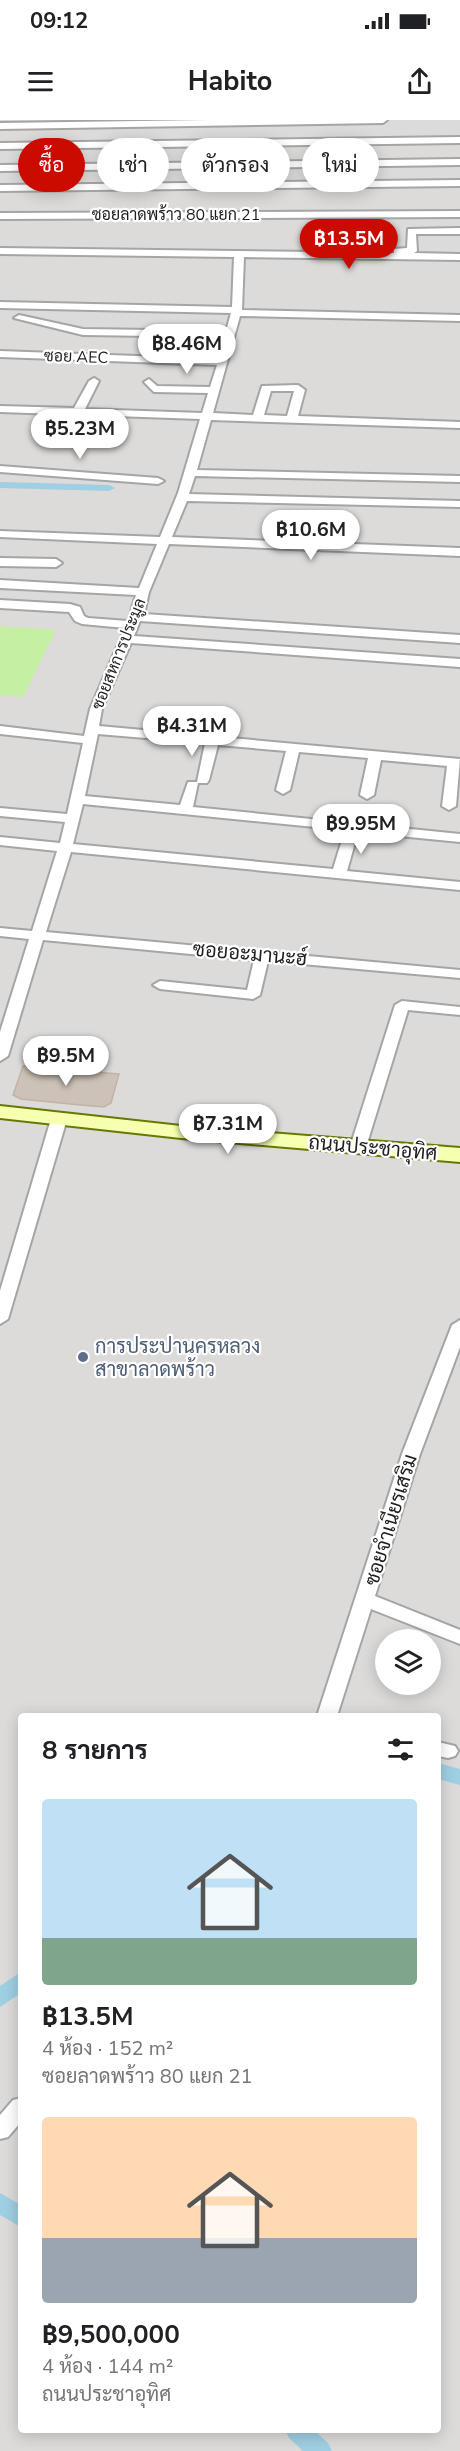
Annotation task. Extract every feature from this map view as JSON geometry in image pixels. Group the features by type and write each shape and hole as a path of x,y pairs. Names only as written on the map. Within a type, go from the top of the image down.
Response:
{"main road":[{"name":"ถนนประชาอุทิศ","path":"0,1112 460,1155"}],"street":[{"path":"0,126 383,120"},
{"path":"0,146 460,140"},
{"path":"379,162 460,162"},
{"path":"0,168 97,165"},
{"path":"290,185 460,183"},
{"path":"421,184 423,195"},
{"path":"300,185 301,196"},
{"path":"169,186 178,186 179,198"},
{"path":"0,188 16,202 97,187"},
{"path":"99,192 99,200"},
{"name":"ซอยลาดพร้าว 80 แยก 21","path":"0,216 16,202 460,214"},
{"path":"433,203 436,214"},
{"path":"412,251 411,231 460,231"},
{"path":"239,254 243,250 255,249 460,251"},
{"path":"0,251 460,257"},
{"name":"ซอยสหการประมูล","path":"0,1056 73,819 96,708 136,617 143,592 191,473 205,416 237,310 239,254"},
{"path":"0,305 460,312"},
{"path":"237,310 460,318"},
{"path":"19,318 83,332 231,334"},
{"name":"ซอย AEC","path":"0,354 223,362"},
{"path":"78,412 94,381"},
{"path":"149,382 154,389 213,390"},
{"path":"258,418 266,388 298,388 300,390 292,419"},
{"path":"0,409 460,425"},
{"path":"0,469 158,481"},
{"path":"191,473 460,479"},
{"path":"182,497 460,504"},
{"path":"0,534 37,535 60,549"},
{"path":"0,543 34,542 37,535"},
{"path":"0,562 60,549 164,540 460,552"},
{"path":"52,577 60,549"},
{"path":"0,584 143,592"},
{"path":"0,604 70,608 76,610 79,618 86,621 136,617 207,617 460,639"},
{"path":"306,624 460,629"},
{"path":"125,639 460,663"},
{"path":"0,730 212,741 457,763 449,806"},
{"path":"186,810 212,741"},
{"path":"283,790 293,748"},
{"path":"367,795 375,756"},
{"path":"78,799 460,838"},
{"path":"0,812 73,819"},
{"path":"339,874 353,827"},
{"path":"0,841 460,886"},
{"name":"ซอยอะมานะฮ์","path":"0,932 460,974"},
{"path":"160,986 254,995 262,956"},
{"path":"358,1147 402,1005 460,1011"},
{"path":"0,1319 59,1119"},
{"name":"ซอยจำเนียรเสริม","path":"328,1713 411,1454 460,1325"},
{"path":"366,1600 460,1637"},
{"path":"0,2130 18,2110"}],"shaded area":[{"path":"0,120 460,120 460,2451 0,2451"}],"green space":[{"path":"0,626 56,630 23,697 0,695"}],"building":[{"path":"23,1066 119,1074 111,1103 104,1107 21,1099 13,1095"}],"waterway":[{"path":"0,485 109,488"},
{"path":"441,1772 460,1777"},
{"path":"0,1998 18,1983"},
{"path":"0,2203 18,2215"},
{"path":"300,2433 320,2451"}],"place":[{"name":"การประปานครหลวง สาขาลาดพร้าว","path":"83,1357"}]}
